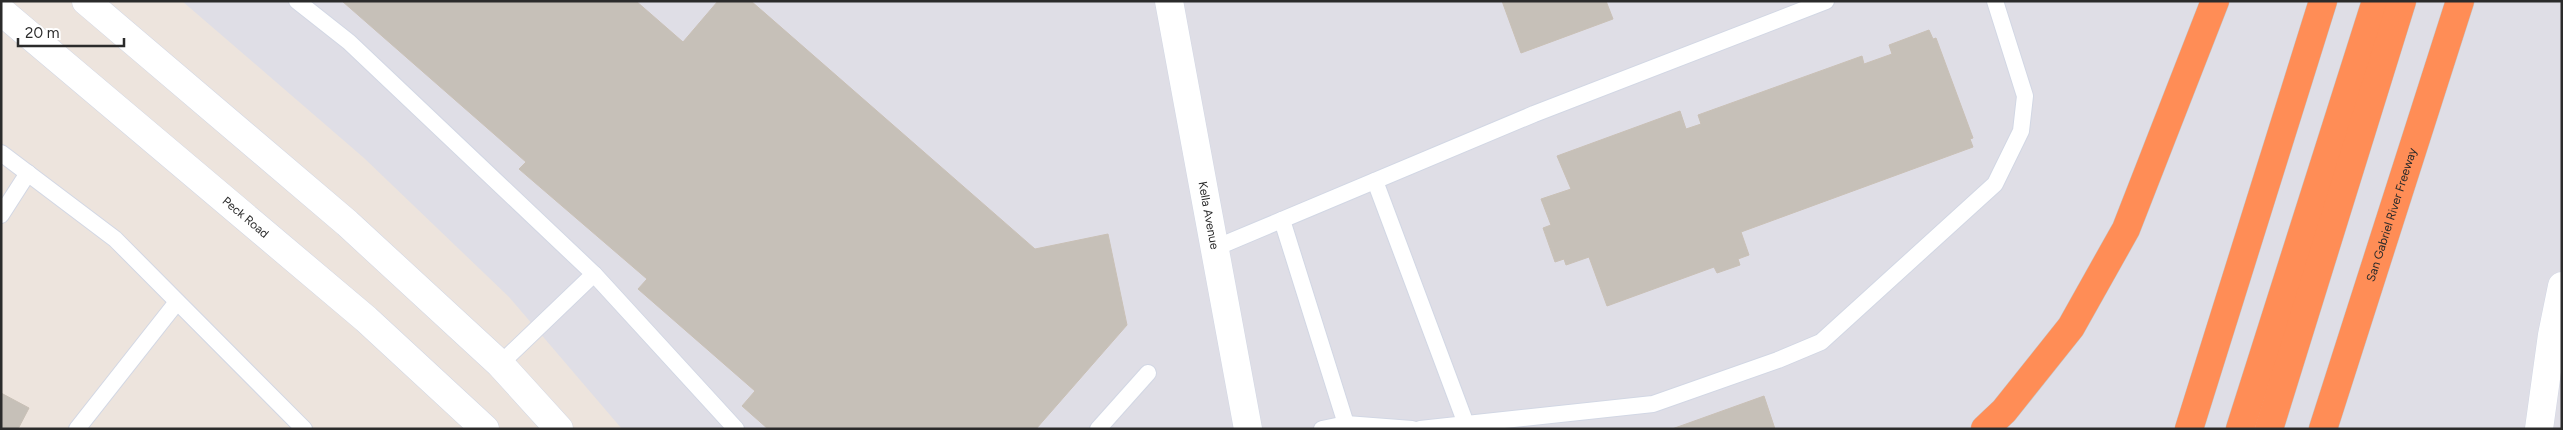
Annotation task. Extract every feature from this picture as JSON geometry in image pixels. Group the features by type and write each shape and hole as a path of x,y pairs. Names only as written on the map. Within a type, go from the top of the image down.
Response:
{"highway":[{"path":"1985,429 2004,411 2070,327 2126,229 2215,1"},
{"path":"2189,429 2323,1"},
{"path":"2240,429 2376,1"},
{"path":"2269,429 2402,1"},
{"name":"San Gabriel River Freeway","path":"2327,422 2460,1"}],"main road":[{"path":"86,1 347,223 500,364 559,429"},
{"name":"Kella Avenue","path":"1169,1 1248,429"},
{"name":"Peck Road","path":"1,10 366,318 485,429"},
{"path":"2539,429 2552,335 2562,286"}],"lane":[{"path":"297,1 350,42 594,274 736,429"},
{"path":"1215,248 1534,114 1826,1"},
{"path":"1420,429 1653,404 1778,360 1821,342 1994,184 2021,131 2026,96 1995,1"},
{"path":"1,153 114,239 304,429"},
{"path":"1,214 28,173"},
{"path":"1375,181 1466,424"},
{"path":"1282,220 1346,424"},
{"path":"500,364 594,274"},
{"path":"77,428 177,302"},
{"path":"1098,429 1148,373"},
{"path":"1322,429 1346,424 1412,429"}],"shaded area":[{"path":"182,1 2562,1 2562,429 622,429 509,297 364,158"}],"building":[{"path":"342,1 636,1 683,42 718,1 751,1 1035,249 1108,234 1127,325 1036,429 768,429 742,406 755,391 638,289 647,279 519,169 526,162"},
{"path":"1502,1 1606,1 1613,19 1521,53"},
{"path":"1929,30 1933,39 1936,38 1973,138 1970,139 1973,147 1741,232 1749,255 1738,259 1740,265 1717,273 1714,267 1607,306 1589,257 1566,265 1564,259 1555,262 1543,228 1551,225 1541,199 1571,189 1557,156 1680,111 1686,129 1701,124 1698,115 1862,56 1864,64 1892,54 1889,45"},
{"path":"1,393 29,408 18,429 1,429"},
{"path":"1764,396 1775,429 1672,429"}]}
